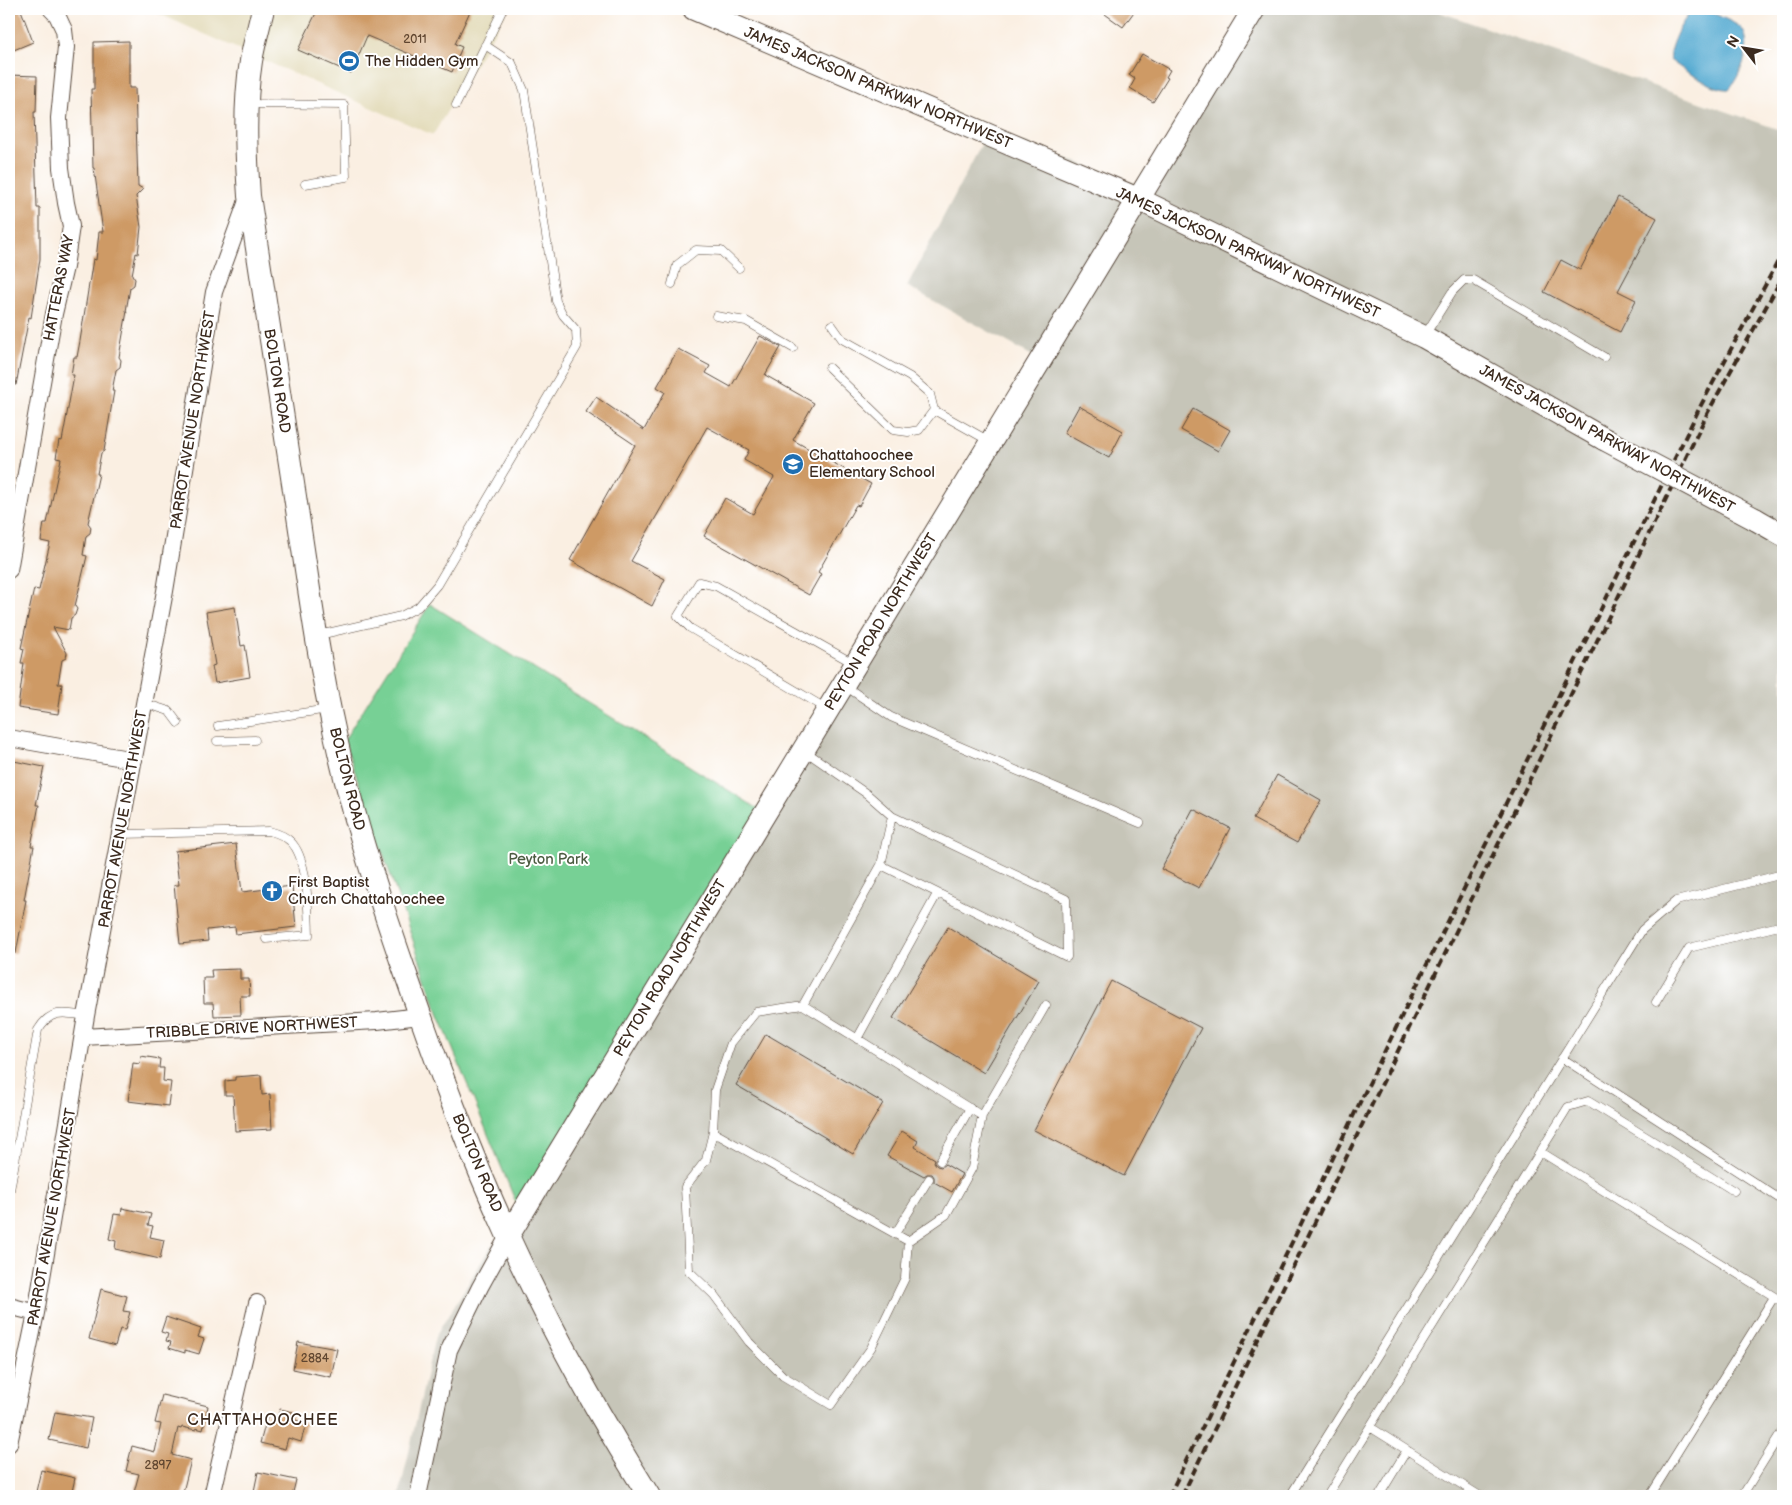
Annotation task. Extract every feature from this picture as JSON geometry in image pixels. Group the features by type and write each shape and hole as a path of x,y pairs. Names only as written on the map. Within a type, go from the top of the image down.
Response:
{"main road":[{"name":"JAMES JACKSON PARKWAY NORTHWEST","path":"694,9 1138,200 1424,337 1604,439 1783,535"},
{"name":"PEYTON ROAD NORTHWEST","path":"508,1236 1254,9"},
{"name":"BOLTON ROAD","path":"260,10 251,61 247,104 246,144 249,196 315,636 335,736 360,830 389,925 462,1129 508,1236 565,1351 649,1496"}],"street":[{"name":"HATTERAS WAY","path":"9,565 71,226 61,168 59,118 66,47 64,30 57,15 51,9"},
{"name":"PARROT AVENUE NORTHWEST","path":"9,1444 36,1313 86,1016 165,591 214,292 249,196"},
{"path":"9,738 134,760"},
{"name":"TRIBBLE DRIVE NORTHWEST","path":"83,1037 277,1023 377,1021 420,1016"},
{"path":"418,1496 449,1350 508,1236"},
{"path":"212,1496 257,1303"},
{"path":"9,1306 36,1313"}],"lane":[{"path":"456,105 503,9"},
{"path":"315,636 401,616 418,606 437,585 577,347 576,330 563,315 556,301 524,90 512,63 485,45"},
{"path":"247,104 344,105 346,177 305,184"},
{"path":"672,284 677,265 696,250 721,251 739,268"},
{"path":"1424,337 1452,292 1464,280 1473,280 1604,357"},
{"path":"716,316 746,321 793,348"},
{"path":"832,325 842,339 910,377 930,394 934,410 990,442"},
{"path":"829,368 893,430 908,432 919,430 934,410"},
{"path":"828,709 690,628 678,616 700,582 716,586 855,664"},
{"path":"843,684 891,717 1140,823"},
{"path":"144,702 169,711 178,723"},
{"path":"218,726 330,708"},
{"path":"217,741 255,740"},
{"path":"804,750 867,794 892,816 1066,900 1067,958 880,865"},
{"path":"803,1005 880,865 892,816"},
{"path":"120,834 269,831 280,834 291,842 301,859 306,883 309,936 266,939"},
{"path":"1290,1496 1642,930 1676,901 1783,874"},
{"path":"857,1039 938,894"},
{"path":"1656,1002 1689,948 1783,925"},
{"path":"908,1240 905,1278 871,1348 831,1405 783,1376 748,1342 714,1295 689,1270 685,1187 706,1160 713,1132 715,1090 731,1043 756,1012 803,1005 982,1116"},
{"path":"908,1240 946,1215 972,1168 982,1116 1046,1005"},
{"path":"9,1196 38,1030 44,1022 62,1012 86,1016"},
{"path":"1562,1058 1783,1201"},
{"path":"1327,1496 1568,1107 1588,1100 1734,1191"},
{"path":"940,1161 970,1108"},
{"path":"713,1132 908,1240"},
{"path":"1541,1152 1783,1302"},
{"path":"895,1234 929,1179"},
{"path":"1650,1496 1774,1297"},
{"path":"1370,1427 1480,1496"},
{"path":"1742,1496 1783,1430"},
{"path":"1379,1496 1407,1450"}],"shaded area":[{"path":"148,9 508,9 433,135"},
{"path":"1253,9 1431,9 1783,131 1783,1496 399,1496 435,1337 1038,359 907,286 989,130 1145,187"}],"green space":[{"name":"Peyton Park","path":"430,604 760,810 517,1205 438,1013 344,740"}],"water":[{"path":"1696,9 1705,9 1730,21 1741,28 1745,34 1747,42 1744,60 1737,77 1729,89 1716,87 1690,74 1670,60 1671,48 1678,31 1687,17"}],"building":[{"path":"318,9 471,9 455,44 462,47 452,72 367,36 351,73 298,50"},
{"path":"1098,9 1136,9 1123,27"},
{"path":"21,10 33,42 9,52 9,14"},
{"path":"129,41 129,88 135,88 138,186 143,189 136,196 141,227 138,254 136,253 132,275 135,279 134,285 130,288 119,357 121,360 120,367 116,370 104,451 101,453 97,474 99,474 88,523 91,527 90,533 86,536 83,555 87,556 75,606 77,609 75,615 71,618 69,630 53,627 67,653 66,658 62,660 58,684 62,684 58,714 18,708 24,663 21,663 24,649 21,648 34,589 39,590 50,543 41,541 44,523 47,523 61,459 56,458 59,440 62,441 65,425 74,375 71,375 74,357 77,357 93,259 96,260 99,232 103,232 93,168 91,89 94,89 94,42"},
{"path":"1142,54 1170,70 1166,77 1168,78 1153,102 1130,88 1135,79 1129,75"},
{"path":"9,75 37,76 36,112 34,112 37,208 40,208 40,259 31,318 29,317 16,385 9,384"},
{"path":"1618,197 1657,218 1618,291 1636,300 1620,332 1544,292 1561,260 1580,270"},
{"name":"Chattahoochee Elementary School","path":"760,336 781,347 765,375 814,403 793,440 871,484 859,506 856,505 818,572 821,574 809,595 704,536 725,498 753,514 774,477 744,460 749,450 707,427 631,561 665,579 652,606 570,560 635,445 586,412 596,397 644,430 665,392 657,387 678,349 710,366 706,373 731,387"},
{"path":"1079,406 1123,431 1109,458 1064,433"},
{"path":"1193,409 1230,430 1218,451 1181,430"},
{"path":"235,607 241,646 245,645 250,677 215,683 212,666 215,665 206,612"},
{"path":"9,760 44,767 36,805 39,805 31,846 34,846 16,953 9,952"},
{"path":"1277,775 1321,800 1297,843 1253,819"},
{"path":"1193,809 1230,828 1199,888 1161,869"},
{"name":"First Baptist Church Chattahoochee","path":"236,844 242,892 292,886 296,927 236,934 235,927 207,930 208,941 180,944 174,885 179,885 175,851"},
{"path":"948,927 1039,981 984,1073 893,1018"},
{"path":"240,969 240,979 249,979 250,996 240,996 241,1015 214,1016 213,1003 204,1003 203,978 212,978 211,970"},
{"path":"1111,981 1201,1028 1124,1176 1034,1130"},
{"path":"766,1034 883,1103 853,1154 736,1085"},
{"path":"141,1056 160,1059 159,1068 164,1068 163,1081 171,1082 168,1106 128,1101 133,1063 140,1064"},
{"path":"261,1075 262,1095 270,1094 272,1129 235,1131 233,1095 225,1095 225,1081 235,1080 235,1077"},
{"path":"902,1131 918,1141 915,1147 935,1159 934,1162 937,1166 941,1167 945,1164 962,1174 952,1192 934,1182 932,1174 924,1176 887,1156"},
{"path":"122,1208 151,1214 148,1225 153,1226 150,1237 164,1240 160,1259 115,1249 116,1241 109,1239 114,1214 121,1215"},
{"path":"101,1289 127,1296 123,1311 130,1312 125,1330 120,1329 115,1346 89,1339"},
{"path":"166,1317 201,1329 198,1337 204,1339 199,1354 185,1350 185,1353 169,1348 171,1342 166,1341 168,1334 161,1332"},
{"path":"298,1342 337,1349 331,1377 293,1369"},
{"path":"162,1395 208,1406 203,1430 178,1428 172,1455 191,1460 182,1496 133,1496 139,1474 126,1471 132,1446 155,1452 161,1424 155,1423"},
{"path":"280,1409 293,1412 291,1419 306,1423 301,1442 288,1438 285,1449 260,1443 268,1414 278,1416"},
{"path":"55,1412 92,1418 86,1448 49,1440"},
{"path":"41,1470 75,1478 71,1496 35,1496"},
{"path":"258,1472 296,1480 292,1496 253,1496"}],"railway":[{"path":"1169,1496 1700,407 1783,252"},
{"path":"1182,1496 1708,412 1783,276"}],"place":[{"name":"The Hidden Gym","path":"349,61"},
{"name":"Chattahoochee Elementary School","path":"793,464"},
{"name":"First Baptist Church Chattahoochee","path":"272,891"}],"district":[{"name":"CHATTAHOOCHEE","path":"263,1420"}]}
